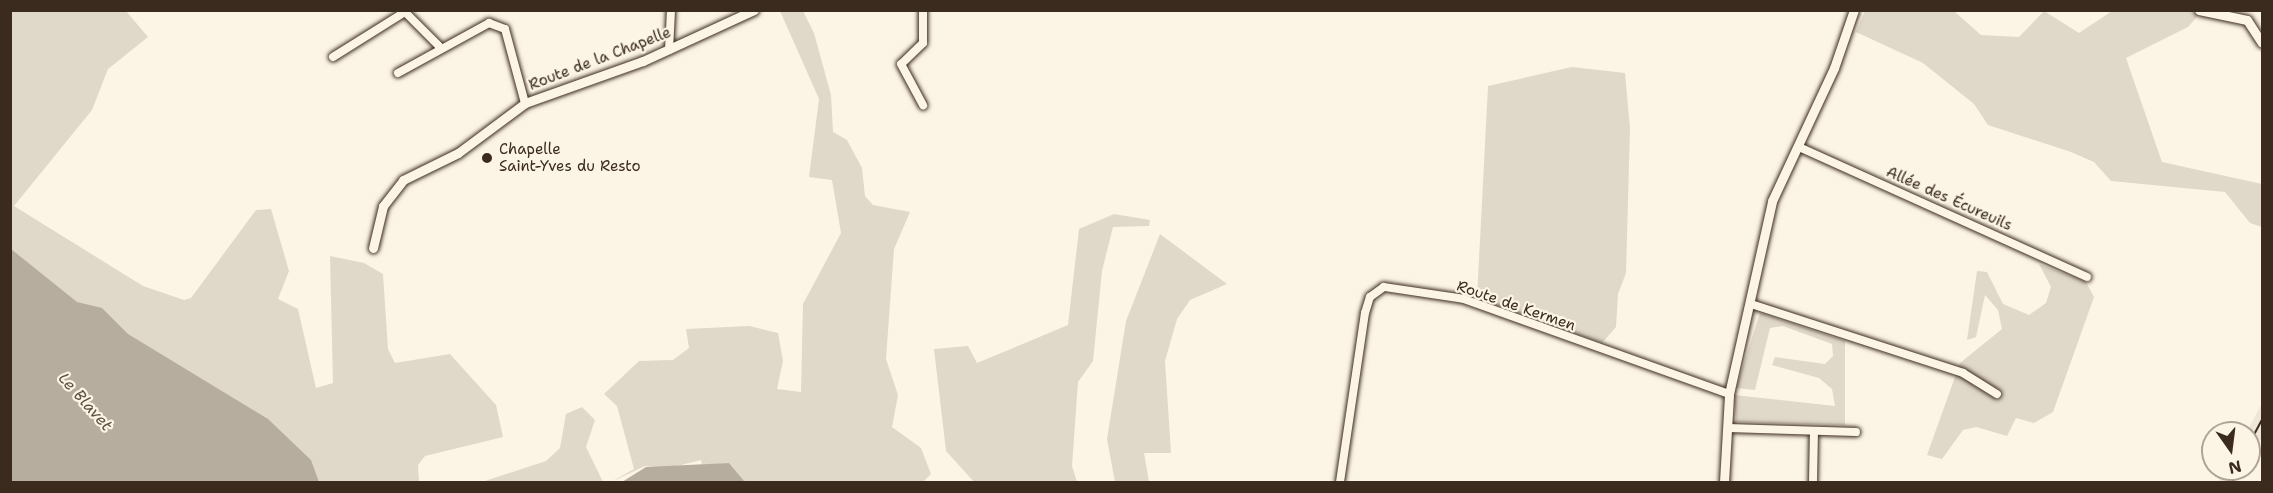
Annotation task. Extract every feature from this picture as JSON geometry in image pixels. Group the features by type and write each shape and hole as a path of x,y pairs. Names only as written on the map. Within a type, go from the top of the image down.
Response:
{"street":[{"path":"669,50 671,10"},
{"name":"Route de la Chapelle","path":"373,248 383,206 403,180 458,153 525,104 669,50 754,10"},
{"path":"923,10 923,43 901,64 923,105"},
{"path":"1725,483 1730,394 1772,201 1799,147 1854,10"},
{"path":"2199,10 2247,20 2262,43"},
{"path":"333,57 404,11 439,46"},
{"path":"398,73 439,46 489,23 505,29 525,104"},
{"name":"Allée des Écureuils","path":"1799,147 2087,277"},
{"name":"Route de Kermen","path":"1340,483 1365,313 1370,297 1384,286 1464,299 1730,394"},
{"path":"1751,304 1963,373 1997,394"},
{"path":"1728,428 1856,432"},
{"path":"1814,432 1814,483"}],"shaded area":[{"path":"11,11 126,11 148,37 108,69 92,110 14,206 143,286 184,300 191,298 256,210 271,209 289,271 278,299 298,309 316,388 333,383 330,256 364,263 383,274 388,349 395,363 450,354 496,405 503,437 425,456 418,465 419,482 198,482 11,280"},
{"path":"780,11 803,11 814,33 831,95 833,132 847,140 862,168 865,196 873,205 910,212 894,249 886,359 898,395 892,427 921,448 931,474 923,482 745,482 729,463 702,465 701,460 669,468 645,466 611,482 634,469 617,406 604,394 639,361 673,360 689,348 686,329 749,326 778,333 783,361 777,389 801,392 803,304 841,233 832,180 809,177 819,99"},
{"path":"1865,11 1954,11 1981,35 2019,37 2044,11 2079,33 2112,11 2202,11 2188,27 2126,58 2162,162 2262,184 2262,227 2250,223 2225,192 2111,181 2094,162 2071,152 1988,125 1974,104 1923,63 1856,32"},
{"path":"1572,67 1625,73 1630,128 1626,273 1618,294 1616,327 1602,343 1477,298 1488,86"},
{"path":"1114,214 1150,220 1149,226 1113,227 1102,271 1093,361 1078,382 1072,466 1077,482 974,482 946,451 934,349 968,346 977,363 1068,325 1079,229"},
{"path":"1160,234 1227,284 1190,300 1177,319 1165,361 1171,453 1144,453 1149,482 1115,482 1107,439 1126,321"},
{"path":"2039,264 2086,282 2094,297 2053,412 2034,423 2016,418 2007,436 1976,427 1963,430 1942,459 1927,455 1960,363 2002,329 1998,310 1985,295 1976,337 1967,340 1977,271 1987,272 2003,304 2029,315 2046,303 2051,287"},
{"path":"1760,313 1845,341 1845,425 1736,422 1734,395 1835,406 1832,389 1819,378 1772,365 1775,357 1825,364 1833,356 1832,344 1783,326 1770,328 1755,390 1736,388"},
{"path":"2262,403 2261,439 2261,421 2252,421"},
{"path":"582,407 595,420 586,447 603,482 482,482 546,461 560,448 566,414"}],"water":[{"name":"Le Blavet","path":"11,249 77,302 102,308 128,334 268,419 311,460 319,482 11,482"},
{"path":"729,463 745,482 622,482 646,467"}],"place":[{"name":"Chapelle Saint-Yves du Resto","path":"487,158"}]}
